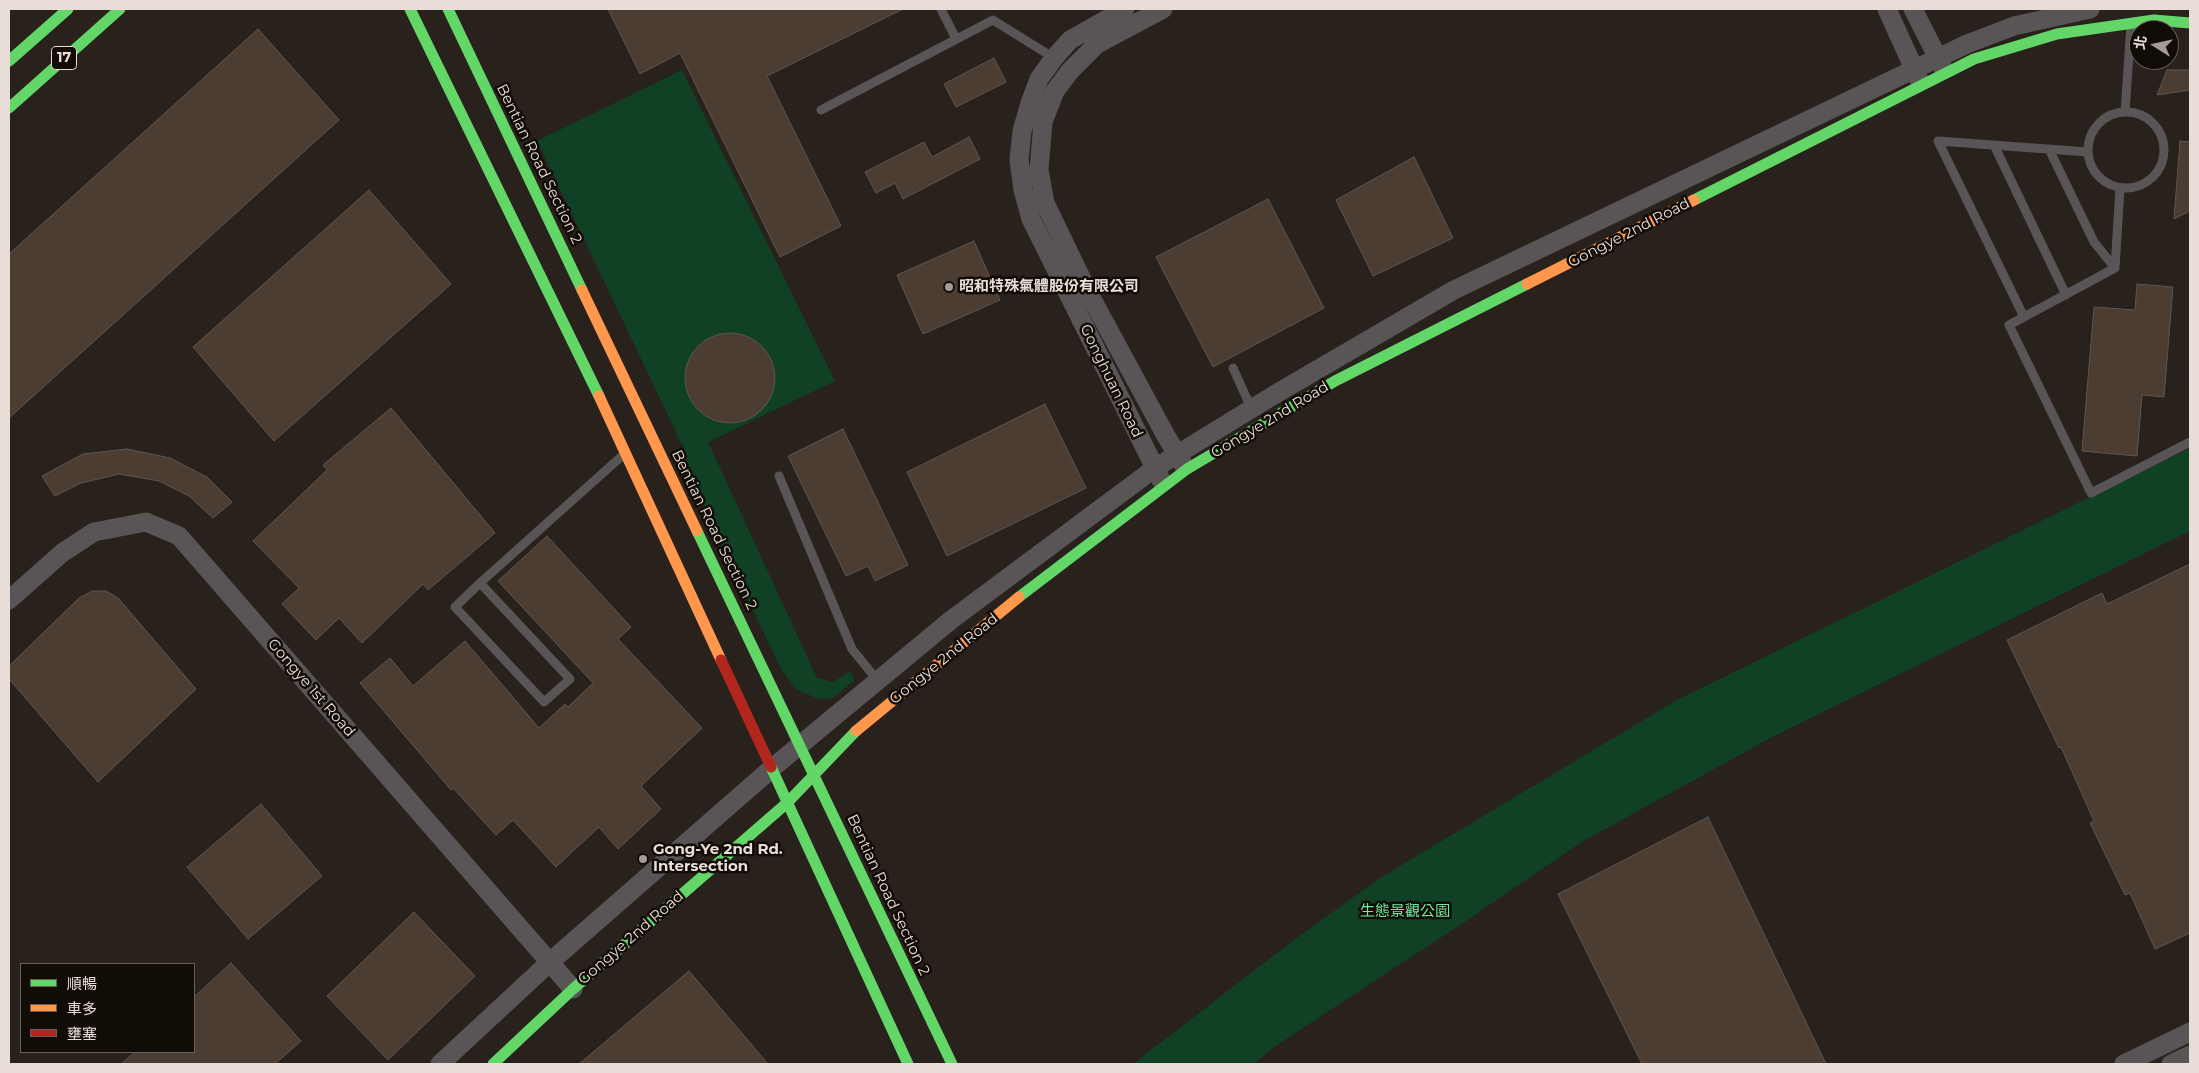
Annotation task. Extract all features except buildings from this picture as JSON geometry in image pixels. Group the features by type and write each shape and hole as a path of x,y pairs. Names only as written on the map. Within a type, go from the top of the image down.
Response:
{"street":[{"name":"17","path":"9,61 68,9"},
{"name":"17","path":"9,108 120,9"},
{"path":"410,9 625,453 908,1064"},
{"name":"Bentian Road Section 2","path":"448,9 952,1064"},
{"name":"Gonghuan Road","path":"1125,9 1070,40 1039,79 1022,131 1019,160 1023,190 1031,219 1164,486"},
{"name":"Gonghuan Road","path":"1163,9 1097,44 1070,71 1055,91 1043,122 1039,170 1045,203 1076,267 1182,462"},
{"path":"1886,9 1918,78"},
{"path":"1913,9 1942,66"},
{"name":"Gongye 2nd Road","path":"440,1064 550,962 771,769 951,620 1155,468 1182,462 1260,426 1335,381 1815,139 1918,78 2014,26 2090,9"},
{"name":"Gongye 2nd Road","path":"1942,66 1974,59 2057,34 2132,19 2190,23"},
{"path":"1054,58 1070,71"},
{"name":"Gongye 2nd Road","path":"493,1064 573,989 787,803 852,734 1031,588 1164,486 1182,462 1252,409 1454,290 1808,120 1918,78"},
{"path":"1808,120 1815,139"},
{"path":"1712,167 1722,186"},
{"path":"1629,206 1639,228"},
{"path":"1504,266 1514,291"},
{"path":"1058,276 1076,267"},
{"name":"Gongye 1st Road","path":"9,600 62,553 94,532 146,522 179,536 573,989"},
{"path":"1019,570 1031,588"},
{"path":"2124,1064 2149,1059 2190,1032"},
{"path":"2170,1064 2190,1055"}],"lane":[{"path":"940,9 956,39"},
{"path":"2125,112 2132,19"},
{"path":"821,110 993,20 1054,58"},
{"path":"2125,112 2137,113 2148,118 2162,137 2164,150 2162,163 2156,174 2146,183 2133,188 2120,188 2108,184 2098,176 2091,164 2088,152 2090,138 2095,128 2103,119 2125,112"},
{"path":"2024,317 1938,141 2088,152"},
{"path":"1994,145 2066,295"},
{"path":"2050,149 2094,242 2115,268"},
{"path":"2115,268 2120,188"},
{"path":"2115,268 2010,325 2090,493 2190,442"},
{"path":"1233,368 1260,426"},
{"path":"480,583 570,679 544,702 455,607 480,583 625,453"},
{"path":"780,476 852,649 878,680"}],"green space":[{"path":"682,70 835,381 708,442 817,678 833,682 850,671 855,680 833,698 819,699 797,690 781,669 679,454 685,451 537,141"},
{"name":"生態景觀公園","path":"2190,448 2190,531 1772,737 1580,843 1463,923 1274,1047 1254,1064 1133,1064 1291,942 1380,878 1677,700"}],"traffic: fast":[{"path":"9,61 68,9"},
{"path":"9,108 120,9"},
{"path":"410,9 599,396"},
{"path":"448,9 582,290"},
{"path":"1694,200 1974,59 2057,34 2154,20 2190,23"},
{"path":"1019,597 1187,469 1335,381 1527,284"},
{"path":"697,531 952,1064"},
{"path":"493,1064 573,989 787,803 856,731"},
{"path":"771,767 908,1064"}],"traffic: slow":[{"path":"1527,284 1694,200"},
{"path":"582,290 697,531"},
{"path":"599,396 721,660"},
{"path":"856,731 1019,597"}],"traffic: jam":[{"path":"721,660 771,767"}],"place":[{"name":"昭和特殊氣體股份有限公司","path":"949,287"},
{"name":"Gong-Ye 2nd Rd. Intersection","path":"643,859"}]}
